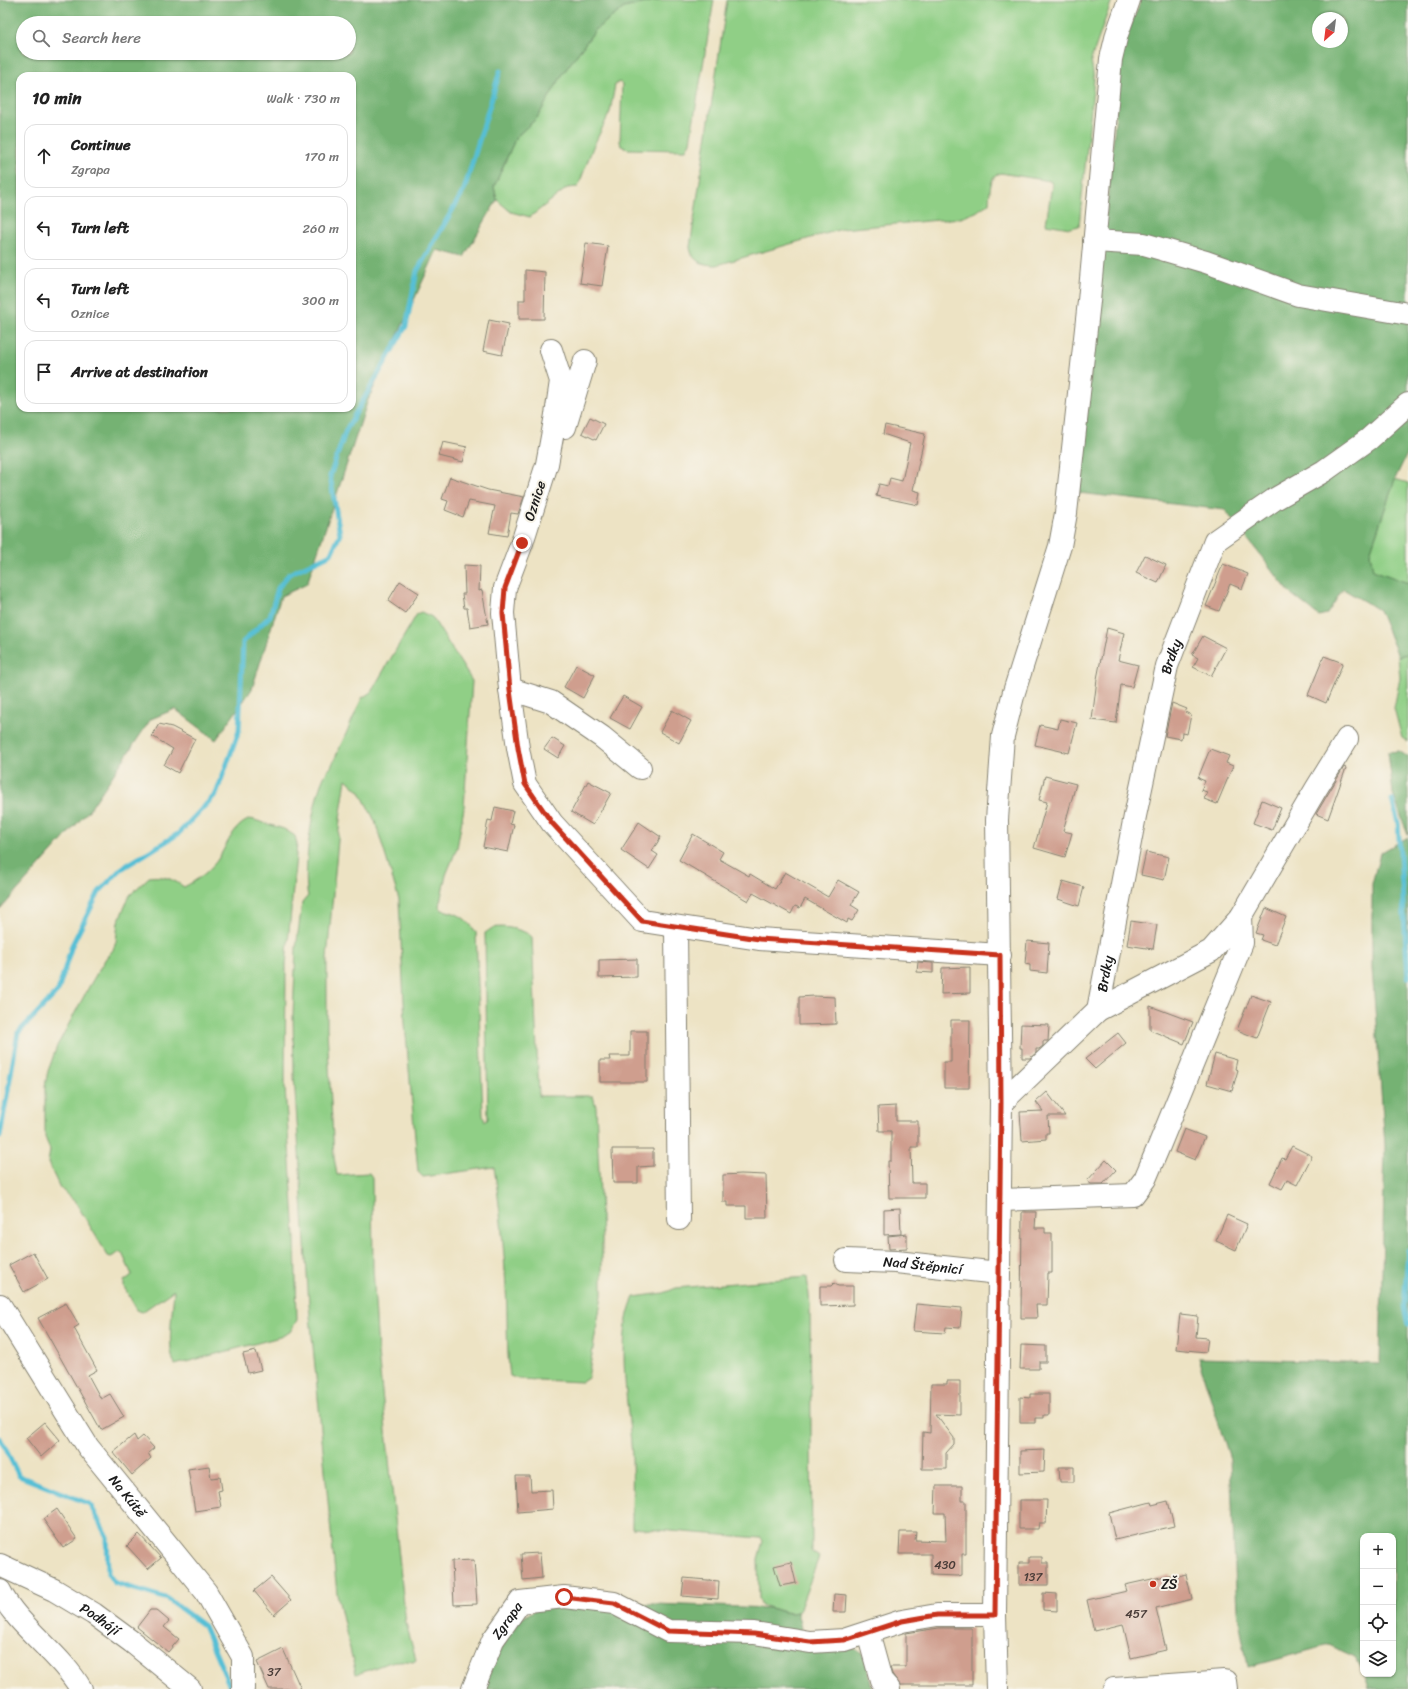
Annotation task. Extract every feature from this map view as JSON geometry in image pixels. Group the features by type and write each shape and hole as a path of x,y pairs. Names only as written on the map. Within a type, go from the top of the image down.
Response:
{"street":[{"path":"997,1689 995,1615 1001,1103 997,820 1003,736 1014,692 1060,546 1066,513 1111,59 1117,34 1129,0"},
{"path":"1094,241 1144,244 1206,262 1298,296 1408,314"},
{"name":"Oznice","path":"551,350 576,373 563,432 547,464 505,588 503,613 510,690 518,748 525,784 552,823 642,921 676,928 759,939 1000,955"},
{"name":"Brdky","path":"1098,1010 1135,816 1167,666 1215,540 1275,499 1337,462 1369,439 1408,404"},
{"path":"510,690 551,702 602,737 640,768"},
{"path":"1001,1103 1098,1010 1211,951 1241,917 1347,739"},
{"path":"1000,1200 1133,1196 1145,1180 1242,943 1241,917"},
{"path":"676,928 679,1220"},
{"name":"Nad Štěpnicí","path":"846,1260 896,1262 999,1274"},
{"name":"Na Kútě","path":"0,1305 88,1447 206,1592 243,1657 243,1689"},
{"name":"Podhájí","path":"0,1565 54,1590 94,1614 132,1642 190,1689"},
{"path":"0,1591 4,1599 66,1667 81,1689"},
{"name":"Zgrapa","path":"473,1689 493,1640 520,1602 564,1597 614,1603 668,1631 754,1634 810,1642 844,1640 902,1621 937,1615 995,1615"},
{"path":"868,1632 881,1680 889,1689"},
{"path":"1114,1689 1225,1681 1226,1689"}],"green space":[{"path":"0,0 658,0 624,8 596,29 564,72 537,118 516,137 494,187 497,200 464,257 437,250 368,400 307,584 281,596 252,689 216,740 175,709 151,719 90,809 0,910"},
{"path":"658,0 714,0 690,142 686,150 628,149 621,146 622,84 619,82 615,85 610,112 593,147 578,187 567,188 530,217 511,212 497,200 494,187 516,137 537,118 564,72 596,29 624,8"},
{"path":"727,0 1112,0 1091,60 1094,79 1079,226 1070,228 1046,224 1052,184 1050,181 1001,173 994,177 992,181 989,203 976,212 960,218 842,229 717,265 699,262 693,256 690,247"},
{"path":"1141,0 1408,0 1408,452 1395,479 1370,553 1373,570 1408,583 1408,654 1398,656 1379,610 1343,589 1327,614 1319,616 1290,593 1225,510 1079,493 1121,61 1127,36"},
{"path":"1395,479 1408,483 1408,583 1372,570 1370,553"},
{"path":"421,612 432,617 472,681 464,808 457,848 446,875 439,906 442,910 462,917 476,932 483,1115 485,1122 488,1119 485,933 497,927 520,930 532,937 539,1096 593,1096 596,1107 602,1238 602,1295 588,1378 582,1382 518,1379 510,1376 504,1258 494,1167 423,1177 418,1172 405,1023 399,900 375,821 360,792 346,779 340,819 327,958 327,1029 334,1157 337,1175 369,1173 372,1177 373,1267 378,1353 406,1623 416,1660 413,1662 390,1662 356,1674 337,1594 309,1305 294,1076 293,1014 296,948 302,903 308,896 307,869 310,829 319,790 362,698 371,692 417,614"},
{"path":"1408,654 1408,742 1402,738 1394,708 1400,678 1398,656"},
{"path":"1399,751 1408,757 1408,835 1393,794 1388,752"},
{"path":"251,819 284,829 295,836 297,844 286,965 285,1088 295,1235 297,1320 290,1332 280,1337 175,1365 172,1358 170,1339 174,1290 142,1312 137,1310 124,1287 124,1281 132,1275 122,1253 120,1252 111,1257 108,1256 76,1203 60,1188 48,1163 50,1150 45,1137 45,1086 48,1071 57,1046 90,985 106,958 113,950 116,942 118,922 130,895 149,877 168,878 184,887 193,882 216,862 234,831 244,822"},
{"path":"1408,837 1408,1689 1369,1689 1365,1677 1396,1677 1396,1533 1360,1533 1360,1666 1355,1657 1329,1645 1248,1667 1237,1611 1230,1460 1198,1358 1380,1363 1385,1145 1372,968 1372,884 1380,853"},
{"path":"807,1277 810,1304 812,1552 819,1557 799,1611 793,1613 784,1612 761,1605 759,1598 758,1559 763,1541 761,1538 632,1528 632,1458 626,1398 624,1354 628,1314 634,1297 664,1293 676,1288"},
{"path":"567,1601 770,1608 787,1613 797,1612 806,1649 840,1646 849,1647 856,1650 862,1654 866,1661 872,1689 482,1689 511,1626 543,1604"}],"building":[{"path":"586,243 608,246 602,286 580,283"},
{"path":"525,270 545,272 544,319 519,319 519,300 525,300"},
{"path":"489,320 509,324 502,355 483,351"},
{"path":"590,417 604,424 596,440 582,433"},
{"path":"885,425 925,434 913,490 920,492 918,505 876,496 879,484 888,486 890,478 902,481 910,443 883,434"},
{"path":"443,442 467,447 463,462 439,456"},
{"path":"450,477 488,490 524,497 518,514 511,513 507,536 489,533 495,506 469,501 463,517 445,510 448,501 442,499"},
{"path":"1145,555 1166,565 1158,583 1136,573"},
{"path":"1223,564 1248,574 1242,589 1230,584 1219,611 1206,606"},
{"path":"464,565 480,566 479,591 482,590 488,624 470,627 467,608 464,608 462,594 465,594"},
{"path":"400,581 419,593 405,613 388,601"},
{"path":"1107,628 1124,633 1118,660 1138,665 1132,687 1121,685 1116,723 1092,720 1097,679"},
{"path":"1203,636 1226,648 1211,676 1193,667 1198,658 1192,655"},
{"path":"1324,656 1343,663 1326,703 1308,695"},
{"path":"576,665 595,675 583,698 564,687"},
{"path":"623,696 642,707 630,729 610,718"},
{"path":"1172,703 1187,709 1185,712 1191,715 1187,734 1182,733 1181,739 1165,736"},
{"path":"672,710 691,721 679,743 660,732"},
{"path":"1060,719 1077,723 1069,753 1035,745 1040,725 1058,729"},
{"path":"159,724 172,727 195,739 178,773 164,765 173,749 152,736"},
{"path":"552,738 565,746 558,758 544,749"},
{"path":"1210,749 1229,756 1226,763 1233,766 1217,804 1204,799 1207,792 1201,790 1205,781 1198,778"},
{"path":"1344,767 1346,768 1328,819 1316,814"},
{"path":"1045,776 1076,784 1063,831 1072,833 1065,857 1034,848 1047,802 1039,800"},
{"path":"588,781 611,793 593,825 571,812"},
{"path":"1262,800 1281,808 1272,830 1253,823"},
{"path":"495,807 513,811 510,824 514,825 508,852 483,847 488,820 492,821"},
{"path":"639,822 661,837 652,851 658,855 649,869 621,850"},
{"path":"693,834 723,852 719,859 749,876 750,874 775,889 785,872 828,897 838,880 859,892 851,905 859,910 852,921 848,919 847,923 805,899 800,908 795,906 791,914 753,893 748,901 679,860"},
{"path":"1146,852 1169,857 1164,880 1141,875"},
{"path":"1063,881 1084,887 1079,906 1058,899"},
{"path":"1266,908 1286,917 1275,945 1261,940 1263,935 1256,933"},
{"path":"1131,921 1157,925 1153,949 1127,945"},
{"path":"1027,941 1049,943 1047,973 1030,971 1030,965 1025,964"},
{"path":"637,959 637,977 599,978 599,960"},
{"path":"918,962 933,963 933,973 917,972"},
{"path":"970,967 970,993 941,994 942,968"},
{"path":"1251,995 1271,1002 1257,1038 1237,1030"},
{"path":"799,997 835,997 836,1024 799,1025"},
{"path":"1150,1006 1193,1022 1184,1044 1150,1030"},
{"path":"951,1020 970,1020 969,1088 944,1088 944,1062 951,1062"},
{"path":"1021,1024 1049,1025 1048,1041 1043,1041 1043,1046 1036,1049 1036,1053 1030,1058 1022,1058 1022,1048 1020,1048"},
{"path":"630,1031 647,1031 647,1082 600,1082 600,1060 610,1060 609,1056 630,1056"},
{"path":"1118,1033 1126,1043 1095,1069 1085,1059"},
{"path":"1215,1054 1237,1060 1235,1069 1238,1070 1232,1091 1207,1084"},
{"path":"1047,1092 1065,1116 1048,1116 1049,1133 1046,1133 1046,1139 1022,1141 1020,1112 1043,1111 1036,1102"},
{"path":"896,1106 896,1121 918,1121 918,1147 911,1147 912,1183 925,1183 925,1198 889,1198 888,1161 891,1161 891,1131 879,1131 878,1107"},
{"path":"1184,1129 1205,1137 1195,1160 1175,1152"},
{"path":"1292,1146 1312,1156 1297,1185 1287,1180 1282,1189 1270,1183 1282,1158 1285,1159"},
{"path":"612,1149 653,1149 653,1166 638,1167 638,1183 613,1183"},
{"path":"1106,1160 1116,1170 1103,1184 1091,1184 1087,1181"},
{"path":"723,1175 766,1175 767,1218 746,1218 746,1206 727,1206 727,1202 723,1202"},
{"path":"900,1208 901,1234 884,1235 884,1209"},
{"path":"1022,1212 1036,1212 1035,1228 1045,1228 1045,1233 1052,1233 1052,1273 1048,1273 1047,1305 1036,1305 1037,1318 1021,1318"},
{"path":"1227,1215 1247,1224 1236,1250 1216,1241"},
{"path":"907,1234 907,1248 889,1249 888,1236"},
{"path":"33,1252 48,1279 24,1292 9,1265"},
{"path":"834,1283 838,1286 853,1286 853,1305 820,1306 820,1286 831,1286"},
{"path":"66,1303 79,1325 74,1328 97,1370 88,1375 101,1399 110,1394 124,1417 101,1430 38,1318"},
{"path":"916,1304 962,1308 960,1328 946,1327 945,1333 913,1331"},
{"path":"1180,1314 1198,1316 1196,1337 1208,1338 1206,1352 1176,1349"},
{"path":"1021,1345 1046,1346 1046,1362 1039,1362 1039,1369 1020,1369"},
{"path":"256,1351 261,1370 248,1373 243,1354"},
{"path":"947,1381 960,1381 960,1415 936,1414 954,1438 954,1444 946,1453 946,1469 922,1469 923,1432 930,1433 931,1384 947,1384"},
{"path":"1030,1394 1049,1394 1049,1415 1044,1415 1044,1418 1035,1418 1035,1423 1020,1423 1020,1397 1030,1398"},
{"path":"45,1422 60,1440 41,1457 26,1438"},
{"path":"134,1435 137,1441 143,1436 154,1448 148,1453 151,1458 132,1475 113,1452"},
{"path":"1045,1450 1044,1472 1020,1473 1020,1451"},
{"path":"209,1466 211,1478 220,1477 222,1490 218,1491 221,1507 195,1511 188,1469"},
{"path":"1059,1467 1074,1467 1074,1482 1060,1482"},
{"path":"516,1476 530,1476 531,1491 552,1490 553,1509 518,1512"},
{"path":"936,1486 962,1486 962,1501 966,1501 966,1554 962,1554 962,1575 931,1575 931,1554 899,1554 900,1532 916,1532 915,1540 946,1541 945,1513 935,1513"},
{"path":"1019,1500 1047,1500 1046,1523 1039,1523 1038,1529 1019,1529"},
{"path":"1168,1501 1174,1526 1115,1540 1109,1513 1151,1502 1152,1505"},
{"path":"57,1509 77,1539 63,1548 43,1519"},
{"path":"139,1534 161,1558 148,1569 127,1546"},
{"path":"540,1553 542,1578 523,1580 521,1554"},
{"path":"1029,1557 1042,1557 1042,1563 1048,1563 1048,1585 1019,1585 1019,1563 1029,1563"},
{"path":"474,1560 477,1604 454,1605 452,1561"},
{"path":"791,1562 796,1583 780,1586 774,1566"},
{"path":"1186,1574 1192,1599 1156,1608 1166,1650 1131,1658 1123,1624 1094,1631 1087,1600 1127,1591 1125,1585 1170,1575 1170,1578"},
{"path":"271,1577 291,1600 274,1615 254,1591"},
{"path":"684,1578 719,1581 718,1599 682,1596"},
{"path":"1043,1593 1057,1594 1057,1611 1043,1610"},
{"path":"834,1594 847,1595 846,1612 833,1612"},
{"path":"150,1610 156,1610 169,1621 164,1627 179,1639 168,1652 137,1627"},
{"path":"939,1628 972,1628 972,1685 900,1685 892,1674 890,1667 906,1667 906,1633"},
{"path":"283,1649 301,1689 269,1689 257,1662"}],"waterway":[{"path":"0,1136 18,1033 58,991 72,945 99,892 121,869 178,834 216,794 239,731 243,642 270,616 278,588 289,574 331,554 340,534 330,476 346,430 406,326 417,271 464,190 500,71"},
{"path":"1392,800 1398,823 1408,977"},
{"path":"1408,1251 1404,1306 1408,1325"},
{"path":"0,1438 19,1476 90,1504 107,1537 108,1574 115,1583 168,1599 204,1626 231,1689"}],"place":[{"name":"ZŠ","path":"1153,1584"}],"route":[{"path":"522,543 505,588 503,613 510,690 518,748 525,784 552,823 642,921 676,928 759,939 1000,955 1001,1103 995,1615 937,1615 902,1621 844,1640 810,1642 754,1634 668,1631 614,1603 564,1597"}]}
